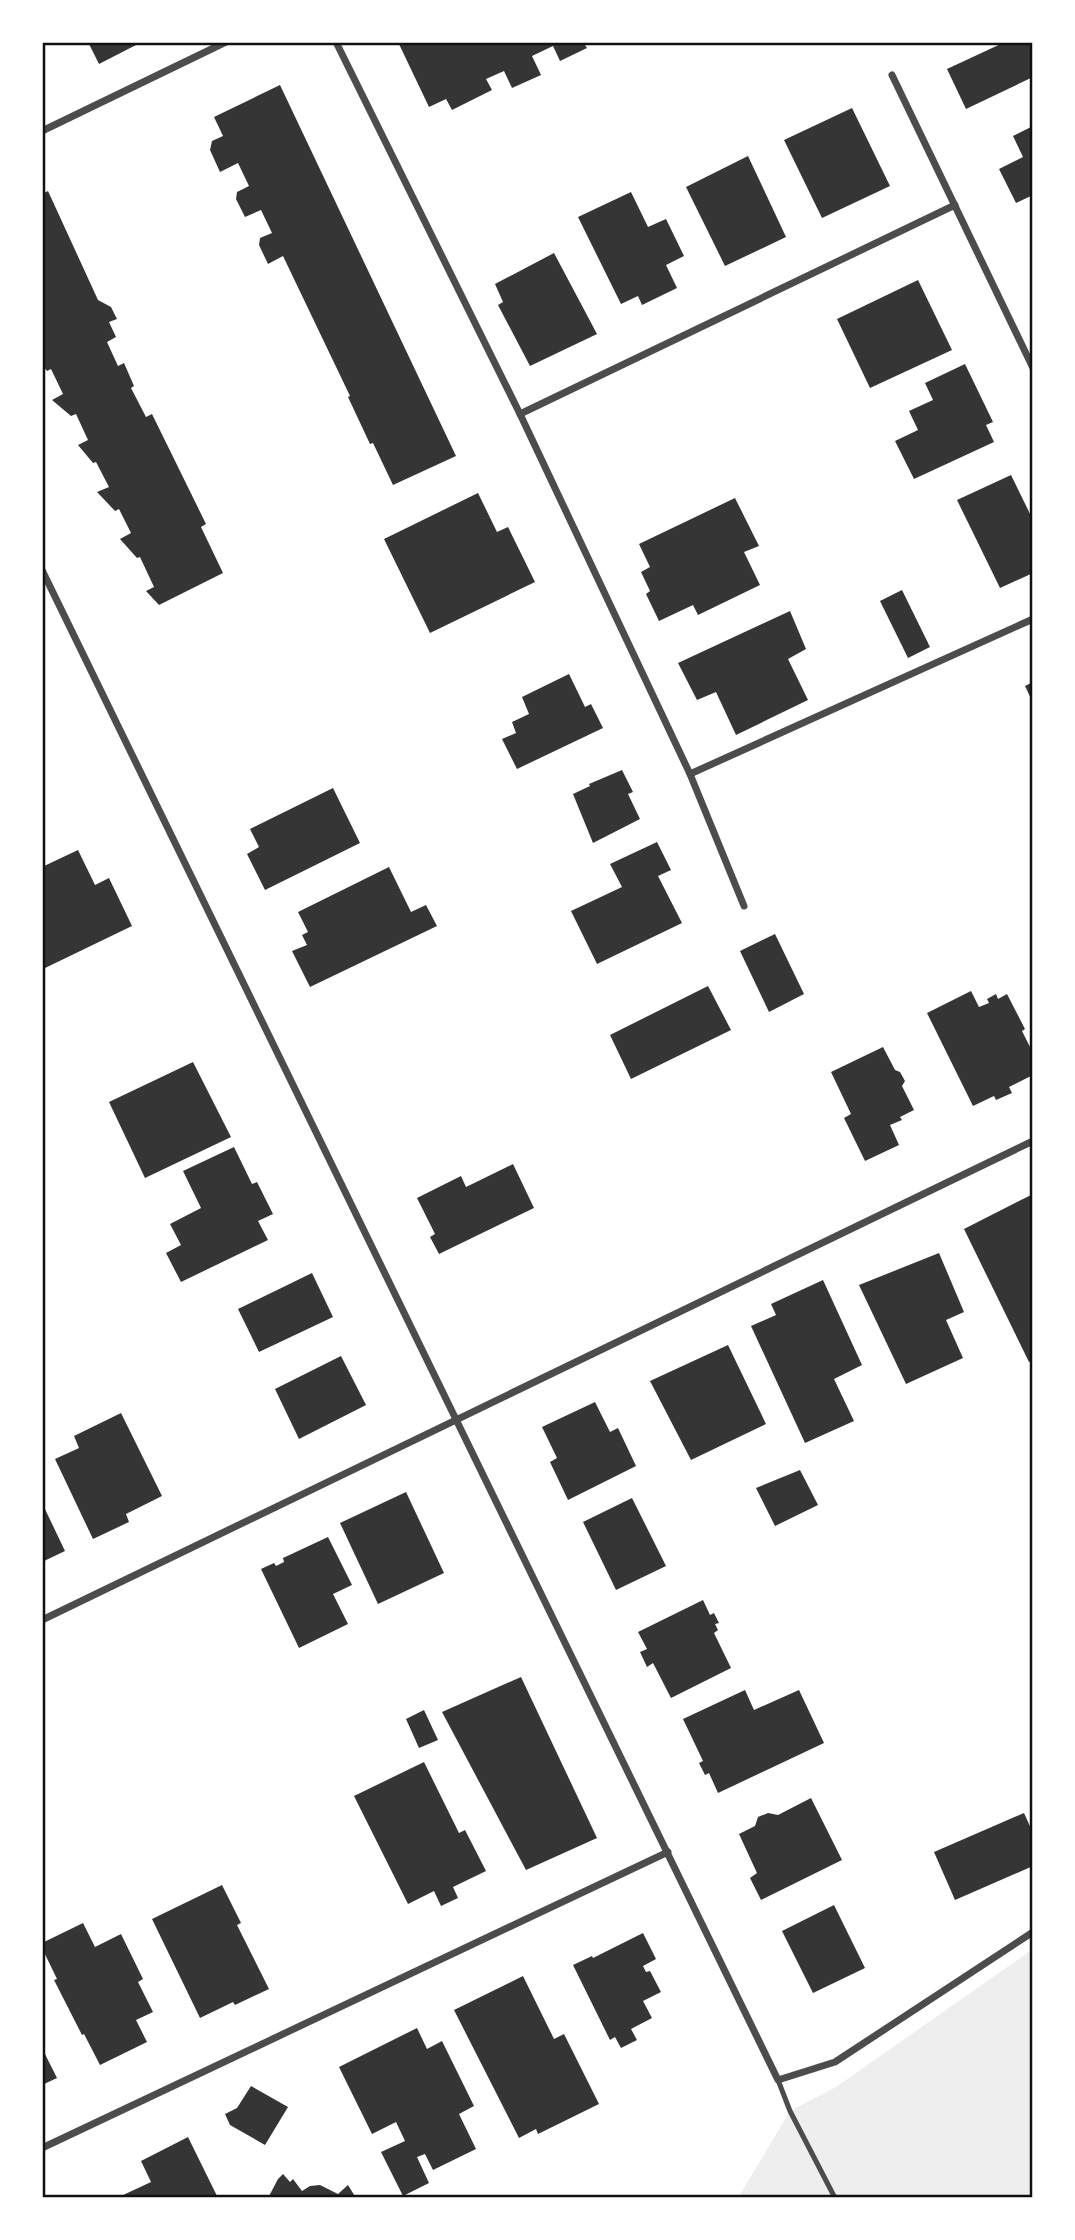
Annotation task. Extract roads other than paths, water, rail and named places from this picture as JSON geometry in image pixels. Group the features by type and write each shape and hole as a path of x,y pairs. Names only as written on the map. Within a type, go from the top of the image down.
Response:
{"street":[{"path":"42,131 226,42"},
{"path":"336,42 520,414 690,774 744,906"},
{"path":"892,75 1033,368"},
{"path":"520,414 955,205"},
{"path":"42,570 778,2080 835,2062 1033,1932"},
{"path":"690,774 1033,619"},
{"path":"42,1620 1033,1141"},
{"path":"42,2148 668,1852"}],"lane":[{"path":"778,2080 790,2111 835,2198"}]}
